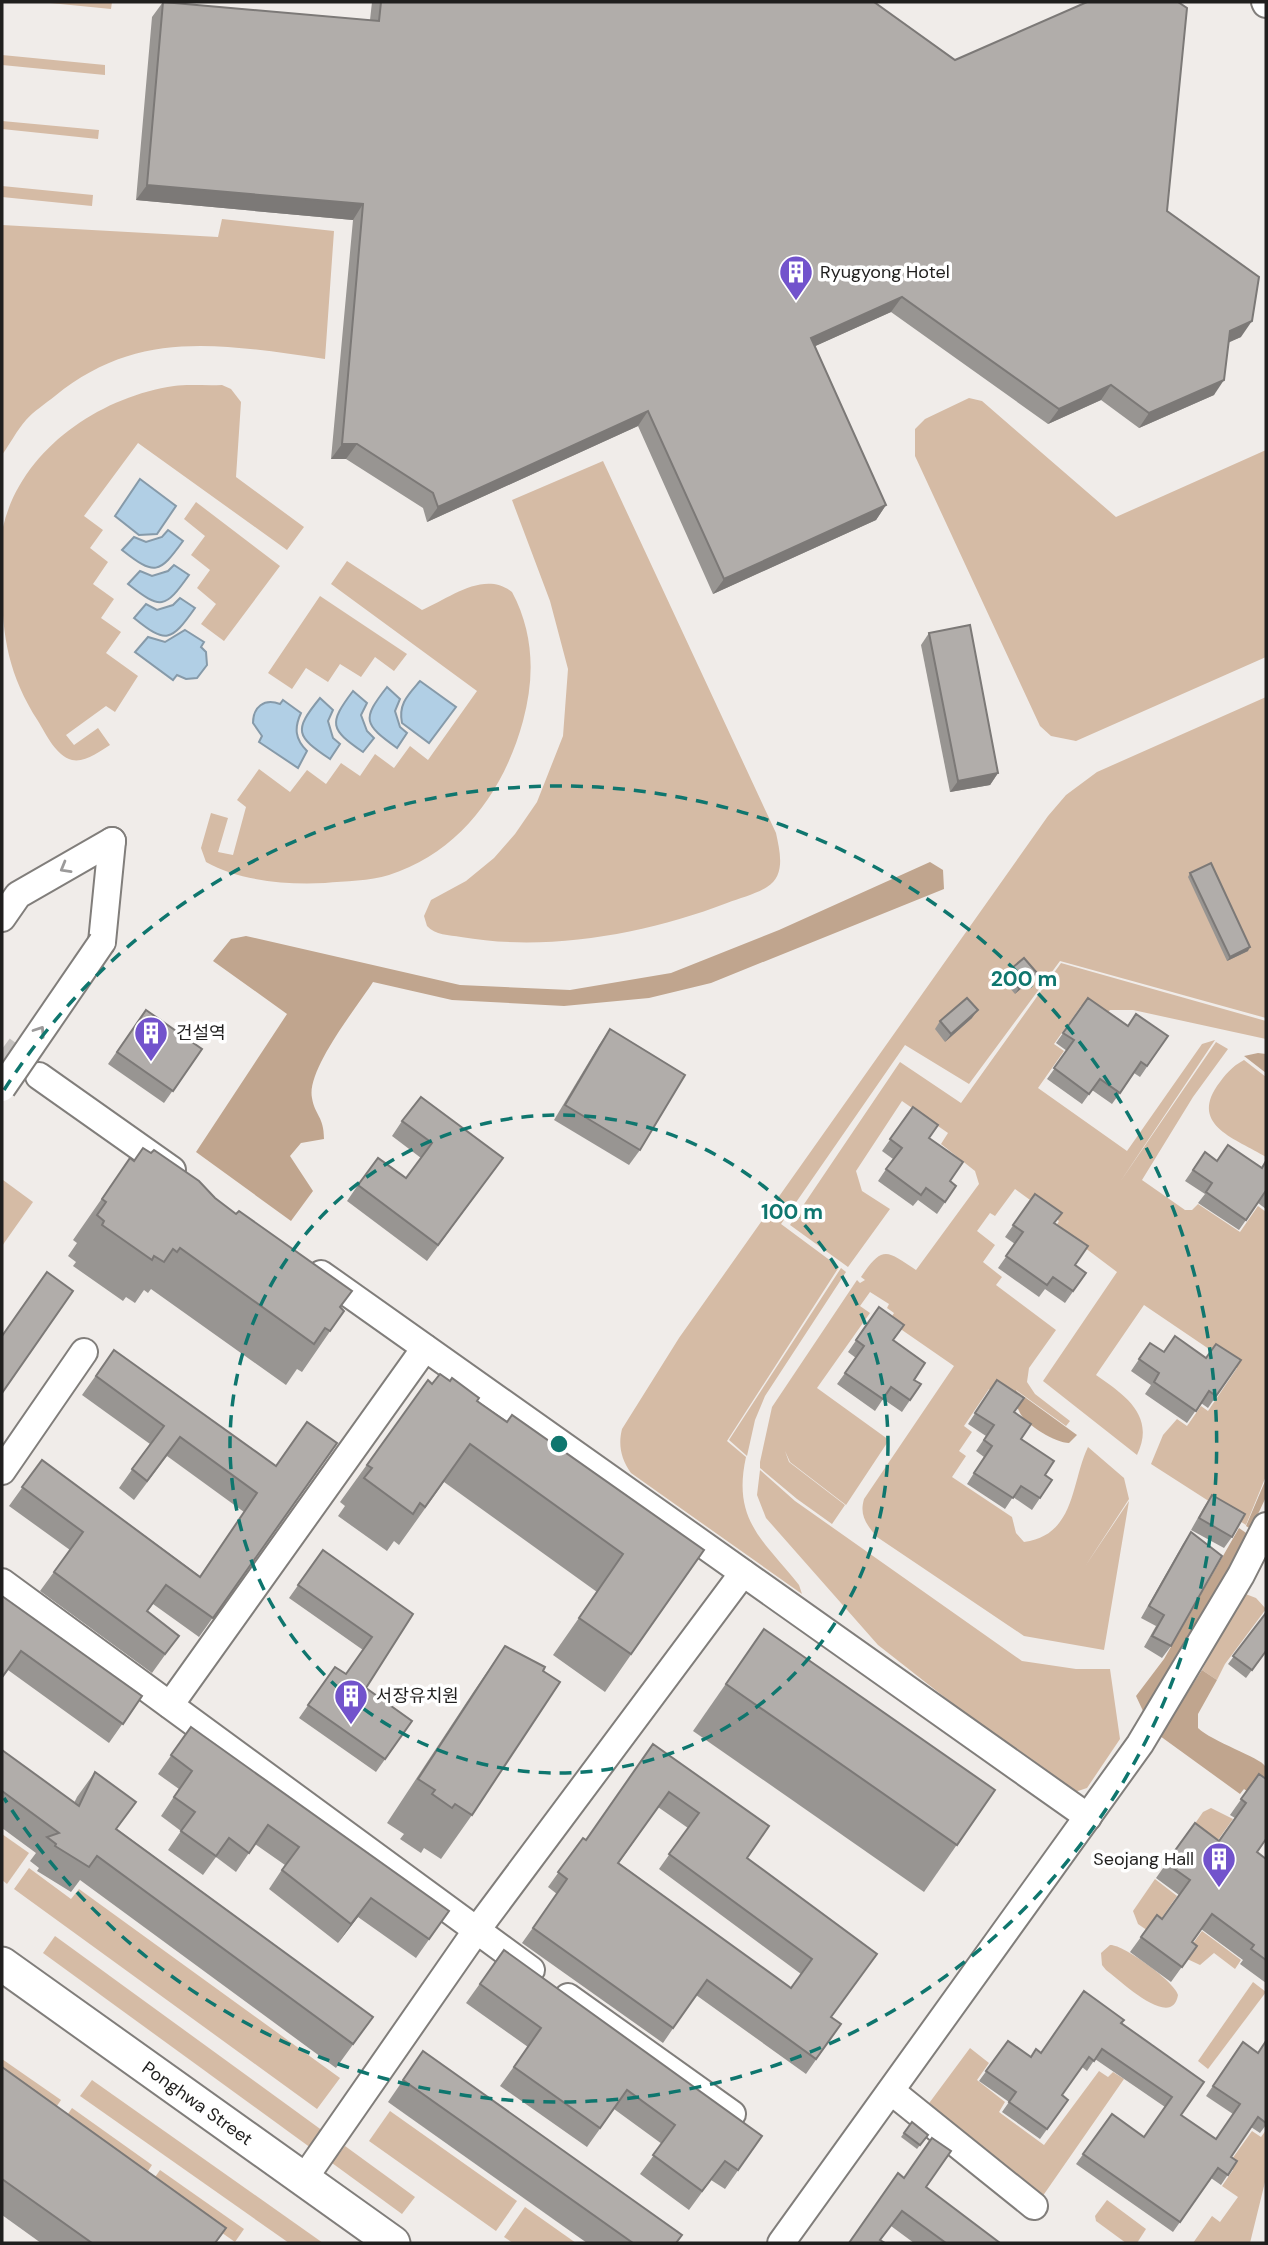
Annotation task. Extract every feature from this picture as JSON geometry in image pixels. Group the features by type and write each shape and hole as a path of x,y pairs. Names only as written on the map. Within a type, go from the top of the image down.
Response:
{"main road":[{"name":"Ponghwa Street","path":"2,1964 393,2243"}],"street":[{"path":"2,918 18,895 112,841 102,942 2,1087"},
{"path":"39,1076 198,1188"},
{"path":"300,1260 1088,1817"},
{"path":"170,1705 425,1348"},
{"path":"2,1471 84,1352"},
{"path":"781,2243 1140,1744 1241,1574 1266,1526"},
{"path":"303,2180 476,1931 743,1573"},
{"path":"2,1582 476,1931 732,2114"},
{"path":"891,2091 1034,2206"}],"shaded area":[{"path":"40,2 112,2 111,9"},
{"path":"2,55 105,65 105,75 2,65"},
{"path":"2,121 99,130 98,139 2,129"},
{"path":"2,186 93,195 92,206 2,197"},
{"path":"222,219 334,231 325,359 252,349 184,346 151,350 119,359 87,374 36,411 23,424 2,455 2,225 218,237"},
{"path":"180,385 222,385 231,389 241,402 236,477 304,527 287,550 138,443 84,516 103,530 90,548 108,562 93,584 114,599 101,618 121,632 106,653 138,676 115,712 106,706 66,735 74,745 98,728 110,745 82,760 66,758 52,744 28,704 9,656 2,604 1,549 3,527 12,499 45,451 92,415 146,392"},
{"path":"969,398 982,401 1116,517 1266,450 1266,657 1076,741 1051,736 1040,726 915,456 915,429 925,419"},
{"path":"603,461 776,833 780,863 777,876 758,892 696,914 596,937 528,942 494,941 438,933 427,926 424,916 431,900 466,881 494,858 515,834 537,802 563,736 568,669 550,601 512,500"},
{"path":"196,502 280,566 224,641 201,624 216,604 197,588 210,570 191,555 205,536 184,519"},
{"path":"347,561 422,610 455,593 479,585 501,586 512,592 525,623 531,672 527,705 515,747 491,794 476,816 458,835 414,865 374,878 310,883 279,882 233,874 206,862 201,848 211,813 228,818 218,852 233,855 246,807 237,800 259,769 290,792 307,770 326,784 341,763 360,776 375,754 394,768 410,746 428,760 477,691 331,584"},
{"path":"320,596 407,654 394,671 375,657 361,677 340,664 328,682 306,668 292,689 268,673"},
{"path":"1266,697 1266,1018 1060,961 969,1084 905,1045 781,1224 839,1267 727,1441 746,1457 743,1497 754,1528 799,1585 802,1594 631,1473 621,1452 622,1429 679,1338 1048,816 1066,795 1097,772"},
{"path":"930,862 943,870 944,889 711,983 649,998 564,1006 452,1000 373,982 324,1056 312,1086 312,1098 323,1125 324,1139 301,1143 290,1156 313,1191 291,1221 196,1152 287,1014 213,961 231,939 246,936 460,985 570,990 671,973 779,930"},
{"path":"1061,963 1266,1021 1266,1039 1133,1010 1110,1010 1101,1020 1081,1006 1054,1044 1064,1051 1038,1088 1127,1151 1202,1044 1215,1040 1120,1182 1216,1042 1228,1049 1193,1097 1142,1180 1185,1210 1192,1210 1198,1204 1240,1232 1258,1206 1266,1212 1266,1476 1246,1525 1151,1464 1163,1435 1177,1419 1187,1426 1201,1406 1208,1411 1237,1368 1144,1305 1096,1375 1127,1399 1140,1418 1143,1429 1137,1455 1043,1381 1117,1272 1056,1226 1059,1221 1015,1189 995,1216 990,1213 977,1231 995,1245 983,1262 1002,1277 996,1285 1056,1330 1029,1368 1027,1382 1035,1394 1070,1421 1066,1426 1016,1390 1018,1409 989,1389 964,1426 972,1432 959,1451 966,1456 952,1477 1012,1517 1016,1533 1024,1542 1041,1537 1054,1529 1063,1518 1088,1447 1124,1478 1129,1499 1086,1565 1129,1501 1104,1650 1024,1636 877,1537 867,1524 863,1515 864,1499 954,1366 889,1321 894,1313 887,1308 889,1304 870,1292 860,1306 870,1313 817,1388 889,1440 846,1505 790,1462 785,1451 789,1462 845,1505 832,1524 760,1468 772,1407 857,1280 860,1283 865,1280 861,1277 880,1255 892,1255 916,1270 979,1184 975,1171 941,1144 948,1133 902,1101 856,1171 862,1191 890,1209 848,1267 790,1225 900,1062 961,1103"},
{"path":"1266,1054 1266,1073 1244,1056"},
{"path":"1244,1060 1266,1077 1266,1157 1220,1130 1209,1111 1210,1100 1217,1086 1229,1071"},
{"path":"3,1180 33,1202 2,1246 2,1183"},
{"path":"841,1268 846,1272 765,1396 755,1420 747,1456 729,1440"},
{"path":"1015,1390 1077,1435 1069,1443 1063,1442 1035,1428 1020,1413"},
{"path":"760,1470 795,1501 1022,1661 1076,1669 1110,1669 1120,1739 1087,1788 1075,1792 1058,1786 878,1645 766,1518 757,1495"},
{"path":"1266,1479 1266,1497 1251,1529 1246,1526"},
{"path":"1239,1528 1249,1535 1181,1656 1143,1711 1136,1696 1164,1659"},
{"path":"1243,1593 1256,1598 1266,1609 1225,1664 1217,1680 1202,1670"},
{"path":"1202,1670 1217,1680 1198,1714 1198,1728 1265,1766 1266,1805 1244,1789 1240,1794 1160,1736"},
{"path":"1211,1808 1233,1819 1208,1854 1185,1838 1203,1812"},
{"path":"2,1834 29,1853 7,1884 2,1880"},
{"path":"29,1868 71,1899 79,1889 340,2078 317,2109 14,1889"},
{"path":"1155,1879 1177,1896 1151,1933 1138,1924 1133,1911"},
{"path":"1202,1931 1241,1960 1235,1969 1214,1953 1200,1965 1183,1957"},
{"path":"55,1936 323,2131 311,2148 43,1953"},
{"path":"1110,1945 1126,1951 1159,1973 1178,1995 1174,2005 1166,2008 1156,2006 1106,1970 1102,1965 1101,1953"},
{"path":"1253,1982 1266,1992 1208,2069 1198,2061"},
{"path":"970,2048 989,2063 977,2080 1005,2102 999,2112 1044,2145 1099,2071 1108,2077 1113,2072 1124,2079 1040,2200 927,2106"},
{"path":"2,2059 61,2100 52,2113 2,2078"},
{"path":"92,2080 323,2243 289,2243 80,2096"},
{"path":"72,2108 152,2165 144,2177 63,2121"},
{"path":"390,2111 517,2201 496,2231 369,2141"},
{"path":"1266,2130 1266,2178 1250,2243 1193,2243 1212,2216 1220,2222 1238,2197 1222,2186 1233,2170 1227,2166 1252,2131 1261,2137"},
{"path":"345,2146 415,2197 402,2214 332,2163"},
{"path":"160,2170 244,2229 235,2242 151,2183"},
{"path":"1107,2200 1146,2229 1137,2243 1126,2243 1096,2221 1095,2216"},
{"path":"525,2207 576,2243 513,2243 504,2237"}],"water":[{"path":"140,479 176,506 157,534 139,535 115,516"},
{"path":"168,530 183,541 168,560 156,568 142,564 122,550 134,537 146,542 162,537"},
{"path":"174,565 189,575 168,600 155,602 128,584 140,571 152,576 168,571"},
{"path":"180,598 195,608 180,628 168,636 154,632 134,618 146,604 157,610 173,605"},
{"path":"185,630 204,642 201,647 206,652 207,665 197,678 186,679 177,675 173,680 135,652 148,637 165,642"},
{"path":"420,681 456,707 429,743 402,723 403,705"},
{"path":"387,687 400,699 395,711 400,727 407,733 397,748 372,727 370,721 373,707"},
{"path":"353,691 367,703 361,715 367,731 374,738 363,752 344,737 336,725 339,711"},
{"path":"320,698 333,710 328,721 333,738 340,744 330,759 310,744 302,732 305,718"},
{"path":"283,700 301,713 297,733 307,751 298,768 259,742 262,736 253,723 255,712 260,705 269,702 280,704"}],"building":[{"name":"Ryugyong Hotel","path":"163,2 379,21 381,2 874,2 955,60 1087,2 1178,2 1187,8 1167,211 1259,277 1252,321 1230,331 1224,380 1149,413 1111,385 1059,409 902,297 811,338 886,505 724,579 648,411 438,507 433,493 357,444 342,444 363,204 147,185"},
{"path":"970,625 998,773 958,781 929,633"},
{"path":"1211,863 1250,947 1230,957 1190,873"},
{"path":"1024,958 1037,973 1019,988 1006,973"},
{"path":"967,998 978,1010 951,1034 940,1021"},
{"path":"1088,998 1128,1026 1136,1014 1168,1036 1147,1066 1141,1062 1120,1093 1100,1079 1089,1094 1054,1068 1074,1040 1063,1033"},
{"name":"건설역","path":"146,1010 202,1049 173,1091 117,1052"},
{"path":"610,1029 685,1075 640,1150 565,1105"},
{"path":"421,1097 503,1158 438,1245 358,1185 378,1158 406,1178 432,1143 402,1121"},
{"path":"913,1107 938,1125 929,1138 963,1162 950,1181 956,1186 945,1202 926,1188 921,1195 886,1169 902,1148 890,1139"},
{"path":"1228,1145 1262,1168 1266,1161 1266,1193 1246,1220 1206,1192 1212,1183 1193,1170 1205,1152 1217,1161"},
{"path":"143,1148 151,1153 154,1150 199,1181 236,1214 239,1211 352,1291 340,1307 344,1311 330,1331 325,1328 314,1344 180,1248 177,1252 173,1249 164,1262 154,1256 152,1260 102,1225 104,1221 97,1215 106,1202 102,1199 130,1158 134,1161"},
{"path":"1035,1194 1062,1213 1054,1223 1088,1246 1075,1265 1086,1273 1073,1291 1053,1277 1047,1285 1006,1256 1023,1232 1013,1225"},
{"path":"47,1272 73,1291 2,1393 2,1336"},
{"path":"879,1307 904,1325 893,1340 925,1363 914,1380 921,1384 910,1400 891,1387 883,1399 845,1373 864,1346 856,1340"},
{"path":"1175,1336 1206,1358 1216,1344 1241,1360 1216,1396 1209,1391 1196,1411 1154,1382 1159,1373 1139,1359 1150,1343 1164,1352"},
{"path":"114,1350 276,1466 307,1422 337,1443 213,1618 166,1585 147,1611 179,1636 165,1654 54,1572 83,1532 22,1487 42,1460 200,1577 257,1493 180,1437 147,1481 132,1469 164,1426 96,1376"},
{"path":"440,1374 450,1381 452,1378 479,1398 477,1401 507,1422 512,1415 704,1550 631,1654 579,1618 623,1554 470,1444 425,1507 420,1503 413,1514 364,1478 372,1468 367,1465 428,1380 432,1384"},
{"path":"997,1380 1024,1398 1014,1412 1031,1424 1021,1439 1054,1461 1045,1475 1052,1480 1040,1498 1021,1486 1013,1498 974,1473 992,1446 984,1440 994,1425 975,1413"},
{"path":"1212,1495 1245,1514 1232,1537 1199,1518"},
{"path":"1191,1532 1222,1556 1171,1646 1152,1636 1164,1615 1149,1606"},
{"path":"323,1550 413,1614 366,1688 412,1721 385,1759 308,1705 335,1667 346,1674 372,1637 298,1585"},
{"path":"2,1596 142,1696 123,1724 21,1651 2,1675"},
{"path":"1266,1613 1266,1651 1252,1670 1233,1656"},
{"path":"764,1629 995,1790 957,1845 726,1684"},
{"path":"505,1646 545,1667 543,1671 560,1682 472,1815 455,1804 452,1808 432,1794 435,1790 418,1779"},
{"path":"191,1727 449,1911 429,1939 371,1898 351,1924 282,1870 299,1847 268,1825 249,1853 229,1838 216,1856 181,1831 195,1812 174,1797 192,1771 171,1755"},
{"path":"653,1744 769,1826 747,1858 877,1954 831,2017 841,2024 816,2059 707,1980 673,2028 533,1928 567,1879 558,1872 583,1838 586,1840","holes":["669,1792 699,1813 669,1854 812,1959 791,1988 618,1863"]},
{"path":"2,1750 79,1806 95,1772 136,1802 116,1829 373,2017 353,2044 97,1856 89,1867 55,1846 47,1837 59,1833 2,1791"},
{"name":"Seojang Hall","path":"1259,1774 1266,1779 1266,1839 1257,1852 1266,1859 1266,1960 1251,1949 1254,1945 1212,1914 1192,1942 1197,1946 1182,1967 1141,1937 1157,1915 1162,1919 1190,1880 1166,1863 1195,1823 1219,1841 1246,1803 1241,1799"},
{"path":"504,1950 762,2136 738,2170 725,2161 702,2191 653,2155 675,2125 627,2090 600,2128 514,2067 541,2028 480,1984"},
{"path":"1084,1991 1124,2020 1121,2023 1204,2082 1181,2115 1216,2139 1240,2104 1213,2086 1243,2042 1258,2053 1266,2041 1266,2123 1258,2117 1231,2157 1237,2161 1228,2175 1218,2168 1180,2222 1083,2154 1112,2114 1144,2137 1172,2097 1102,2049 1094,2061 1089,2057 1062,2095 1068,2100 1047,2129 1009,2102 1016,2092 986,2071 1008,2041 1031,2057 1036,2049 1041,2053"},
{"path":"423,2051 682,2235 676,2243 633,2243 403,2080"},
{"path":"2,2067 226,2228 215,2243 92,2243 2,2179"},
{"path":"912,2122 928,2135 920,2145 904,2133"},
{"path":"932,2138 951,2151 926,2187 1000,2243 946,2243 902,2211 880,2240 885,2243 849,2243 898,2173 904,2178"}],"tunnel":[{"path":"2,1049 37,1075"}],"place":[{"name":"Ryugyong Hotel","path":"796,302"},
{"name":"건설역","path":"151,1063"},
{"name":"서장유치원","path":"351,1726"},
{"name":"Seojang Hall","path":"1219,1889"}]}
